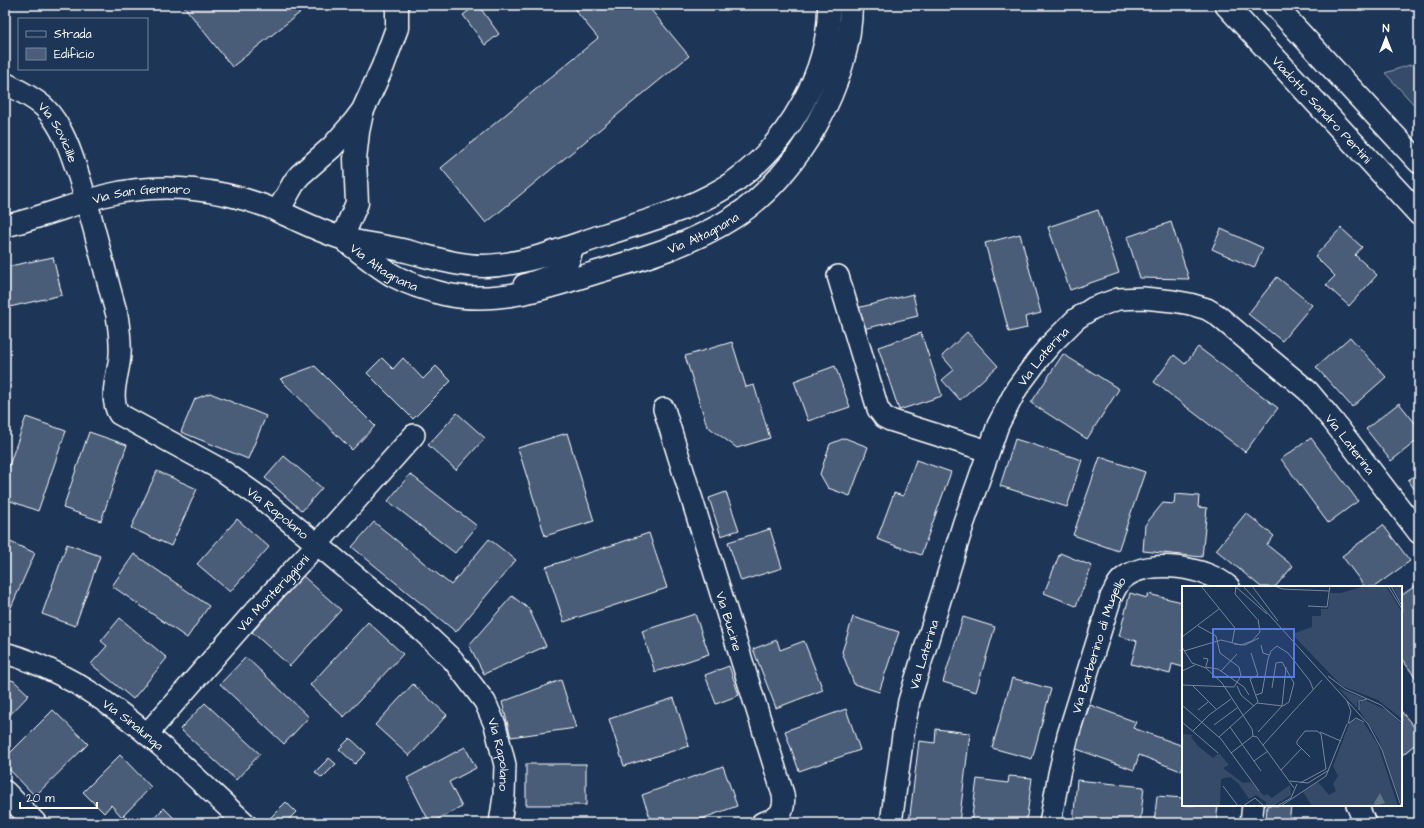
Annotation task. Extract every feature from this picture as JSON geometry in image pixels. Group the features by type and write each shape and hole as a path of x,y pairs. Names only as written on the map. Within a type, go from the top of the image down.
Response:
{"street":[{"path":"342,238 357,203 355,159 358,132 363,110 383,66 394,36 396,28 397,5"},
{"name":"Via Altagnana","path":"342,238 408,251 455,263 483,266 531,259 687,207 734,182 761,160 792,122 812,85 826,38 829,5"},
{"name":"Via Altagnana","path":"342,238 395,276 424,288 444,294 483,297 516,290 524,293 586,276 689,242 735,217 759,198 787,168 813,132 825,108 844,60 849,37 851,5"},
{"name":"Viadotto Sandro Pertini","path":"1226,5 1419,214"},
{"path":"1274,5 1419,162"},
{"name":"Via Sovicille","path":"5,83 43,106 56,123 70,152 87,202"},
{"path":"278,211 295,181 303,172 332,147 363,110"},
{"name":"Via San Gennaro","path":"5,226 107,195 157,188 184,189 239,198 259,203 342,238"},
{"name":"Via Rapolano","path":"87,202 120,333 120,358 114,394 115,405 119,414 220,469 261,498 421,630 453,660 485,702 495,725 505,765 504,796 500,823"},
{"path":"516,290 555,273 565,266 571,255 572,246"},
{"path":"516,290 531,271 531,259"},
{"path":"838,276 868,378 880,413 890,420 988,451"},
{"name":"Via Laterina","path":"891,823 909,701 963,525 998,425 1018,388 1052,343 1076,319 1093,308 1109,302 1127,298 1190,304 1207,309 1217,315 1308,391 1333,420 1419,533"},
{"name":"Via Bucine","path":"664,409 783,794 784,801 781,812 775,818 762,823"},
{"name":"Via Monteriggioni","path":"147,734 254,612 414,435"},
{"name":"Via Barberino di Mugello","path":"1050,823 1060,768 1073,716 1111,597 1120,581 1129,574 1141,570 1170,567 1193,569 1203,572 1228,586"},
{"name":"Via Sinalunga","path":"5,653 34,663 68,678 97,696 147,734 245,823"},
{"path":"5,792 35,823"},
{"path":"1251,823 1253,806"},
{"path":"1357,806 1365,823"}],"shaded area":[{"path":"1419,62 1419,110 1385,73"}],"building":[{"path":"183,5 305,5 307,7 232,67"},
{"path":"478,5 499,34 485,45 463,15"},
{"path":"571,5 647,5 689,56 486,223 441,168 598,38"},
{"path":"1098,210 1119,273 1070,290 1048,227"},
{"path":"1171,222 1189,279 1140,278 1127,237"},
{"path":"1341,228 1362,247 1355,255 1377,275 1349,306 1326,285 1335,276 1315,256"},
{"path":"1221,229 1263,248 1254,268 1212,249"},
{"path":"1020,234 1041,313 1025,317 1027,328 1009,332 985,243"},
{"path":"53,257 62,295 5,308 5,267"},
{"path":"1277,277 1312,305 1282,341 1248,314"},
{"path":"913,294 918,316 859,330 853,309"},
{"path":"967,332 998,366 960,400 942,380 954,370 942,356"},
{"path":"921,333 942,396 899,410 878,347"},
{"path":"1350,337 1386,377 1352,407 1316,367"},
{"path":"732,342 746,387 754,385 770,438 737,448 707,426 685,356"},
{"path":"1198,347 1278,408 1245,452 1154,382 1174,355 1185,364"},
{"path":"1063,354 1119,389 1087,439 1031,403"},
{"path":"382,358 393,369 403,358 423,379 436,366 451,381 413,419 367,373"},
{"path":"315,366 375,426 352,450 280,379"},
{"path":"835,366 850,407 808,421 794,381"},
{"path":"210,393 266,416 248,459 181,432 195,399"},
{"path":"1399,403 1419,428 1419,439 1391,461 1366,429"},
{"path":"457,413 485,438 456,470 428,445"},
{"path":"26,417 66,431 38,511 5,499 5,477"},
{"path":"89,432 127,445 101,521 63,508"},
{"path":"567,433 594,521 545,536 518,448"},
{"path":"845,438 868,447 850,496 828,488 820,474 830,444"},
{"path":"1311,438 1358,501 1328,523 1281,459"},
{"path":"1015,439 1082,460 1067,507 1000,486"},
{"path":"284,456 322,488 302,511 265,478"},
{"path":"1100,457 1145,472 1118,551 1073,535"},
{"path":"916,460 951,472 921,555 877,539 894,493 903,496"},
{"path":"157,471 197,489 171,546 131,528"},
{"path":"1419,473 1419,496 1408,480"},
{"path":"410,474 477,526 455,553 388,501"},
{"path":"726,492 739,530 721,536 709,498"},
{"path":"1175,494 1199,496 1198,507 1207,508 1202,557 1143,551 1145,525 1163,503 1174,504"},
{"path":"1246,513 1274,536 1267,545 1293,566 1276,586 1260,586 1216,550"},
{"path":"237,519 269,547 230,592 197,564"},
{"path":"374,522 451,585 489,539 516,560 456,632 352,547"},
{"path":"1383,525 1410,561 1375,586 1364,586 1342,556"},
{"path":"770,529 782,568 741,581 728,542"},
{"path":"649,533 667,588 564,622 546,567"},
{"path":"8,541 35,553 5,621 5,548"},
{"path":"67,544 100,556 75,626 42,614"},
{"path":"1060,553 1092,566 1076,606 1044,593"},
{"path":"134,554 209,606 187,638 112,586"},
{"path":"303,576 341,610 290,666 252,632"},
{"path":"1419,583 1419,682 1402,659 1402,595"},
{"path":"1130,593 1147,598 1148,594 1182,602 1182,667 1172,664 1170,674 1131,664 1137,641 1119,636"},
{"path":"512,596 529,609 546,646 484,674 469,645"},
{"path":"695,614 709,654 655,672 642,631"},
{"path":"853,617 899,632 879,692 854,684 842,652"},
{"path":"963,617 995,627 976,692 943,682"},
{"path":"120,618 167,658 133,699 91,664 107,646 101,641"},
{"path":"368,622 403,654 344,717 310,685"},
{"path":"777,640 780,650 804,641 823,690 776,708 753,649"},
{"path":"246,657 309,717 284,744 220,684"},
{"path":"729,666 739,695 716,704 705,675"},
{"path":"5,678 14,681 29,695 5,720"},
{"path":"1012,678 1051,689 1032,759 992,748"},
{"path":"561,680 576,728 511,737 502,702"},
{"path":"413,684 447,715 409,756 375,725"},
{"path":"674,698 689,746 624,766 609,719"},
{"path":"205,703 260,754 236,780 180,729"},
{"path":"1090,705 1136,722 1133,728 1182,746 1182,768 1181,771 1139,755 1134,770 1074,748"},
{"path":"846,709 860,750 799,771 785,731"},
{"path":"53,710 88,744 35,796 5,765 5,758"},
{"path":"1402,712 1419,733 1419,741 1402,755"},
{"path":"936,729 970,733 959,823 909,823 919,741 935,743"},
{"path":"350,738 366,753 355,764 339,749"},
{"path":"465,747 476,768 449,782 462,807 430,823 407,778"},
{"path":"120,755 151,787 122,817 111,805 104,813 83,792"},
{"path":"329,758 336,764 322,778 315,772"},
{"path":"526,764 586,764 586,805 526,805"},
{"path":"723,766 737,806 690,823 652,823 642,795"},
{"path":"1009,776 1032,778 1026,823 971,823 977,779 1008,783"},
{"path":"1077,780 1144,787 1140,823 1073,823"},
{"path":"1157,796 1182,798 1182,806 1218,806 1216,823 1154,823"},
{"path":"286,802 296,812 285,823 272,823 269,819"},
{"path":"1267,806 1291,806 1289,823 1266,823"},
{"path":"164,808 179,823 149,823"}]}
